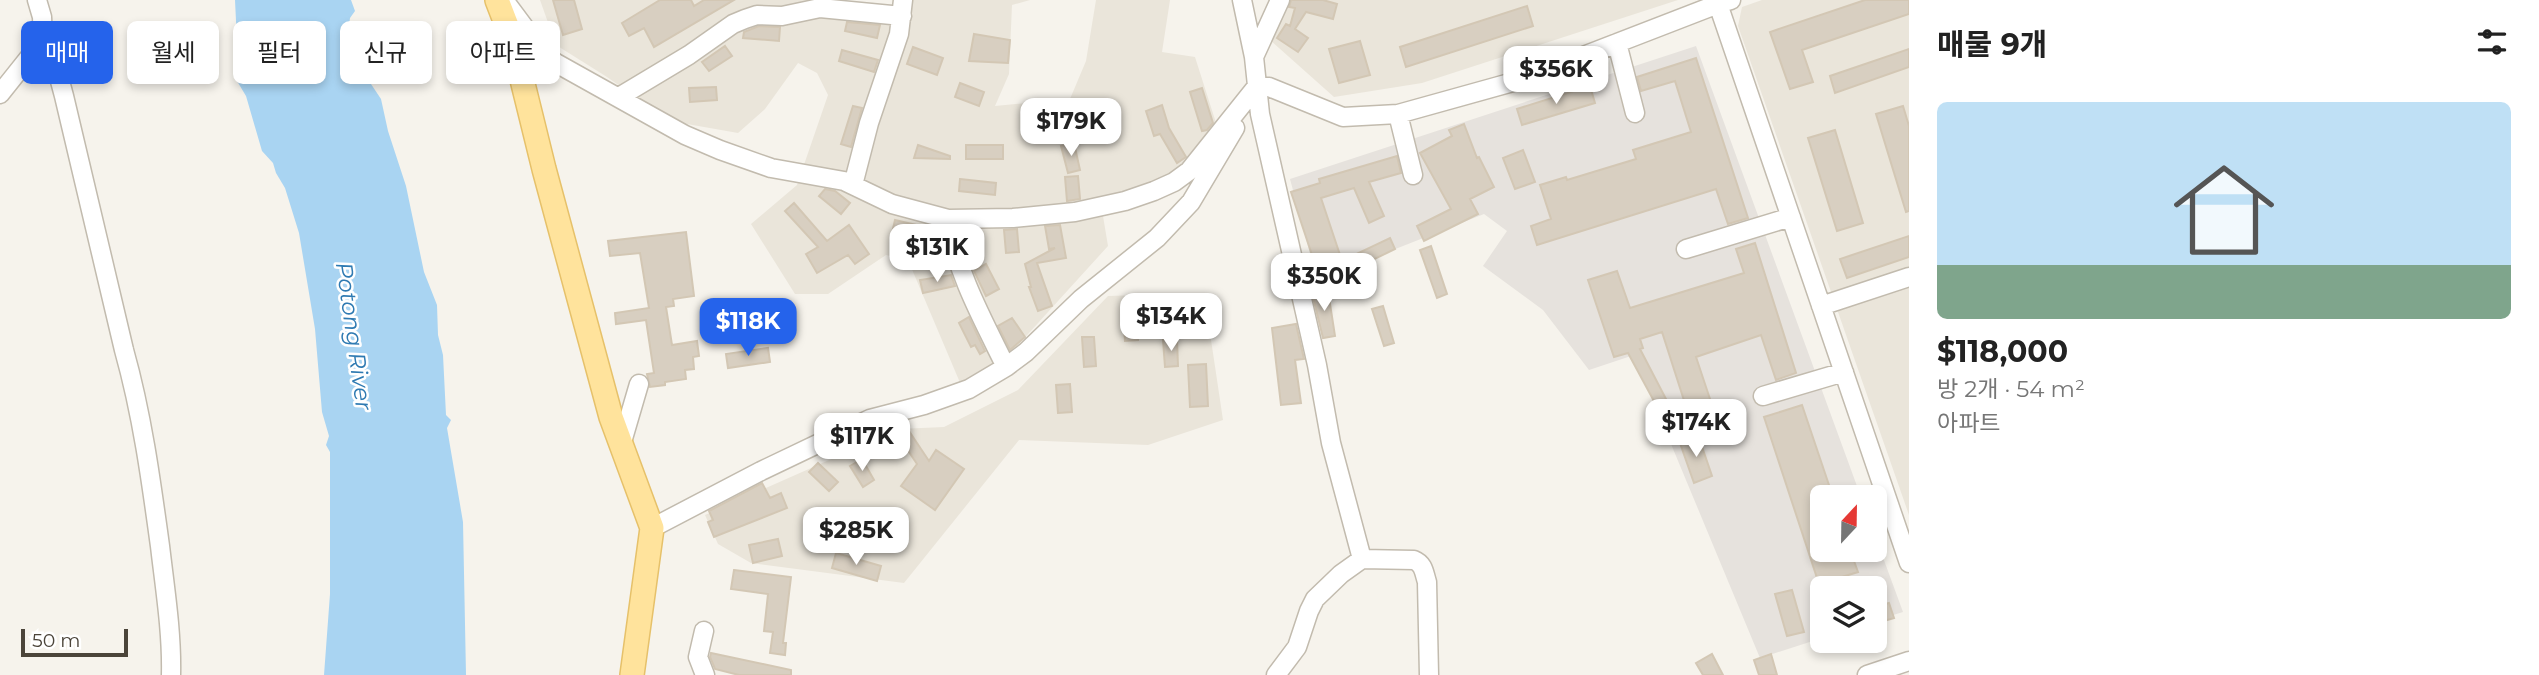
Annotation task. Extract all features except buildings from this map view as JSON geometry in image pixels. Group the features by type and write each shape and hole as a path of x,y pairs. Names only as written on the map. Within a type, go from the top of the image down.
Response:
{"main road":[{"path":"497,0 512,39 611,417 652,528 632,675"}],"street":[{"path":"37,0 40,21"},
{"path":"504,0 545,55 556,64 685,135 752,163 853,184 892,204 948,219 1013,218 1075,212 1125,201 1154,191 1174,182 1189,171 1257,86"},
{"path":"1242,0 1254,57 1268,156 1317,365 1331,443 1362,559"},
{"path":"1254,57 1280,0"},
{"path":"1257,86 1269,87 1343,117 1398,114 1524,79 1722,1 1791,217 1909,563"},
{"path":"619,97 745,19 758,15 782,16 820,8 902,8 900,34 869,123 853,184"},
{"path":"1616,43 1635,113"},
{"path":"0,94 21,68"},
{"path":"61,84 136,392 170,625 171,675"},
{"path":"652,528 761,471 870,419 924,405 969,389 1006,367 1026,352 1081,299 1157,238 1191,202 1224,150 1257,86"},
{"path":"1398,114 1413,175"},
{"path":"1686,249 1791,217"},
{"path":"948,219 951,239 973,300 1006,367"},
{"path":"1821,306 1909,277"},
{"path":"1762,396 1844,372"},
{"path":"622,442 639,384"},
{"path":"1276,675 1297,648 1315,599 1341,574 1362,559 1420,562 1427,595 1429,675"},
{"path":"704,631 698,657 705,675"},
{"path":"1867,675 1909,661"}],"shaded area":[{"path":"540,0 826,0 891,13 897,0 1030,0 1012,5 1009,74 995,106 1070,99 1086,61 1096,0 1170,0 1162,52 1195,57 1217,126 1196,166 1102,210 1108,246 1000,365 961,385 908,260 886,255 828,294 795,294 751,224 797,185 828,95 817,73 798,63 765,109 738,133 670,121 560,48 560,21 547,21"},
{"path":"1286,0 1678,0 1422,83 1334,97 1269,39"},
{"path":"1762,0 1909,0 1909,515 1738,26 1742,7"},
{"path":"1696,46 1857,485 1810,485 1810,562 1885,562 1903,612 1887,617 1887,576 1810,576 1810,642 1760,658 1634,355 1589,370 1543,310 1483,266 1507,231 1484,214 1317,280 1290,179"},
{"path":"1204,293 1223,420 1148,445 1019,440 904,583 751,563 718,544 705,515 899,429 944,427 1018,390 1108,296"}],"water":[{"name":"Potong River","path":"235,0 351,0 355,11 350,21 340,21 340,84 371,84 381,99 388,131 406,186 424,272 437,305 446,415 451,420 447,428 463,522 466,675 324,675 330,594 330,452 326,445 329,436 322,412 315,329 299,233 285,188 273,163 262,151 246,96 239,84 326,84 326,21 236,21"}]}
